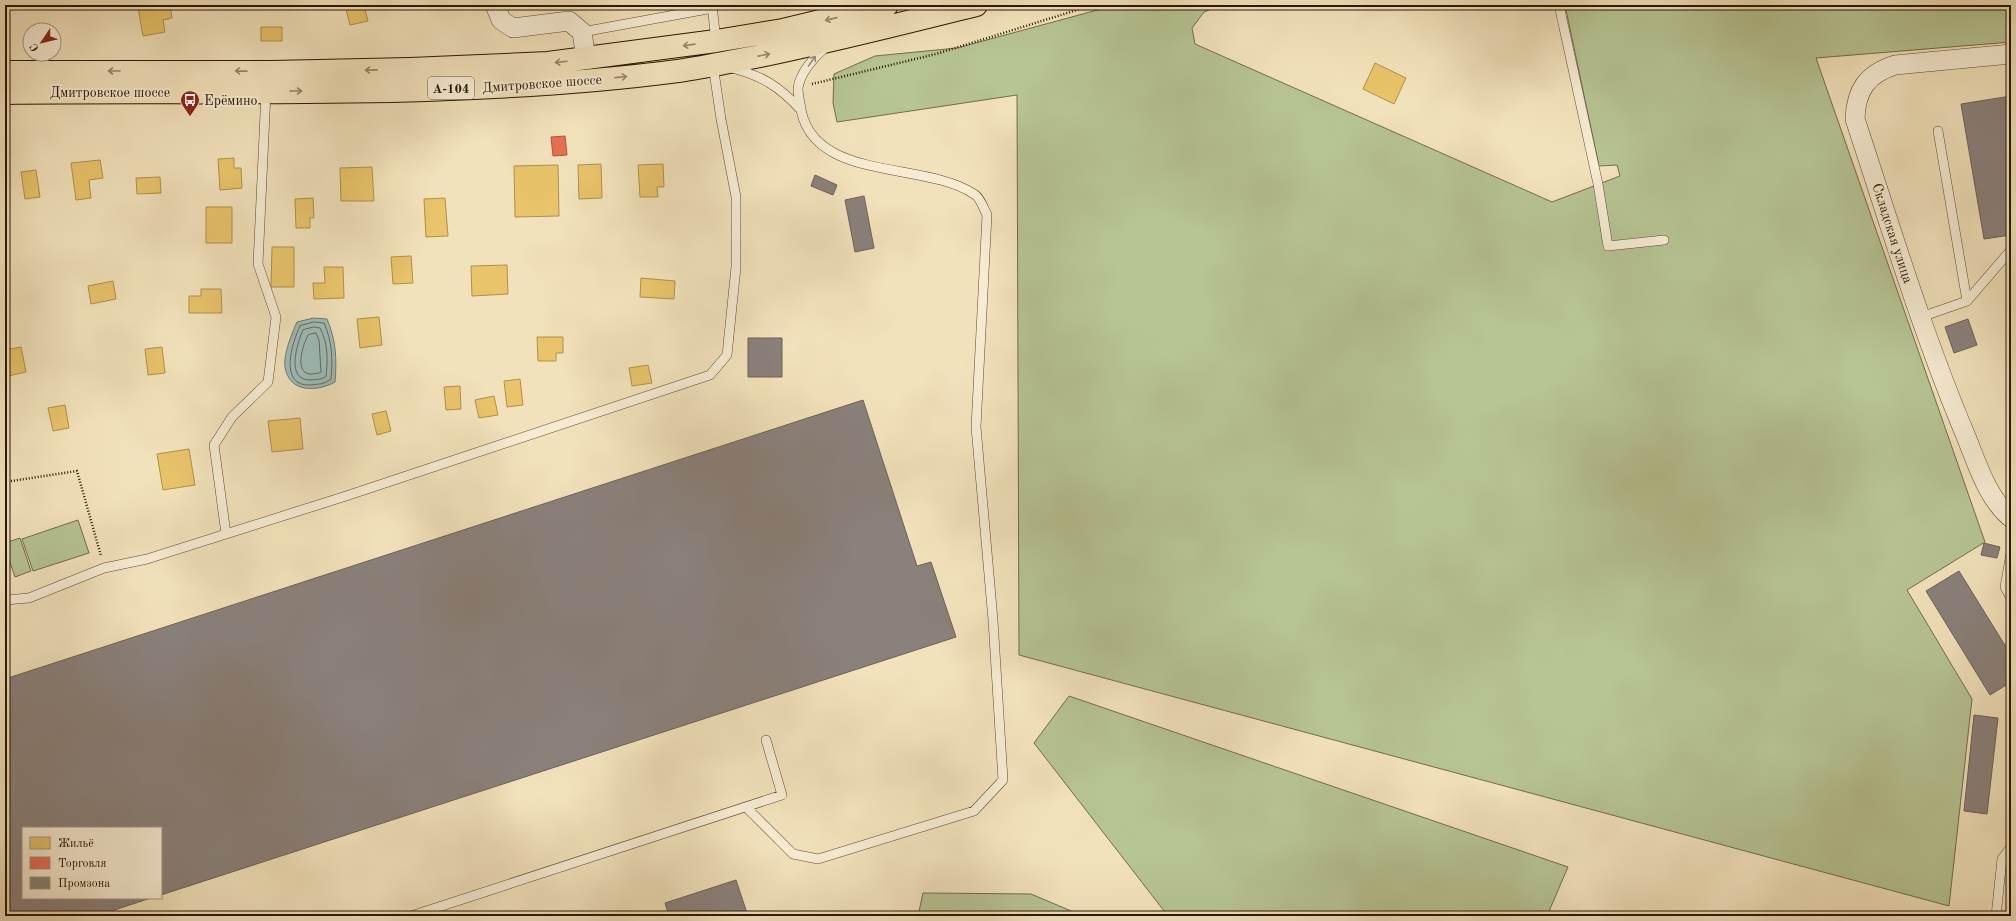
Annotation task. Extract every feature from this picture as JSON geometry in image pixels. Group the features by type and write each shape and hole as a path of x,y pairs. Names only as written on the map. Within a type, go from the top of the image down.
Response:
{"highway":[{"name":"Дмитровское шоссе","path":"5,72 270,72 410,69 548,63 716,41 783,30 887,5"},
{"name":"Дмитровское шоссе","path":"5,93 407,90 549,85 679,71 833,40 976,5"}],"street":[{"path":"495,5 501,20 513,28 569,22 582,32 586,59"},
{"name":"Складская улица","path":"2011,54 1895,65 1880,70 1871,78 1861,89 1855,102 1855,119 1939,373 1989,490 2002,511 2011,518"}],"lane":[{"path":"1560,5 1598,184 1608,246 1664,240"},
{"path":"582,32 712,6 716,41"},
{"path":"800,110 798,87 804,73 814,57 833,40"},
{"path":"5,600 29,598 104,568 147,559 346,496 710,375 727,355 736,268 736,197 721,119 716,64 748,72 766,80 784,92 800,110 808,128 818,142 830,153 868,165 946,180 976,194 987,215 976,427 993,620 1004,780 974,811 818,859 793,854 746,807"},
{"path":"226,534 214,446 232,417 268,382 276,317 258,264 266,91"},
{"path":"1938,130 1966,301"},
{"path":"1921,317 1966,301 2011,250"},
{"path":"2011,553 2005,587 2011,598"},
{"path":"412,916 782,795 766,740"},
{"path":"1996,916 2002,859 2011,846"}],"path":[{"path":"798,87 936,54 1093,5"},
{"path":"5,482 77,471 104,568"}],"green space":[{"path":"1116,5 1222,5 1204,12 1192,28 1195,44 1552,202 1620,176 1617,165 1599,166 1565,5 2011,5 2011,42 1816,58 1985,542 1907,590 1972,699 1949,906 1019,655 1017,95 837,122 833,103 834,74 875,56 957,48"},
{"path":"78,520 89,553 33,571 22,539"},
{"path":"20,538 31,571 15,577 5,548 5,543"},
{"path":"1069,696 1568,867 1547,916 1168,916 1034,743"},
{"path":"923,893 1031,894 1083,916 918,916"}],"water":[{"path":"313,318 327,319 334,342 336,365 335,382 320,388 312,389 298,386 292,382 285,367 285,356 297,322"}],"building: Жильё":[{"path":"148,5 170,5 172,18 163,20 165,32 143,36 138,7"},
{"path":"345,5 364,5 368,21 350,25"},
{"path":"261,27 282,27 282,41 261,41"},
{"path":"1375,63 1406,78 1394,104 1363,89"},
{"path":"234,158 234,168 241,168 242,188 220,190 218,159"},
{"path":"100,160 103,178 89,180 91,198 76,200 71,163"},
{"path":"601,164 602,198 579,199 578,165"},
{"path":"663,164 664,187 657,187 658,197 640,197 638,165"},
{"path":"558,165 559,216 515,217 514,166"},
{"path":"372,167 374,201 341,201 340,168"},
{"path":"36,170 40,197 25,199 21,172"},
{"path":"160,177 161,193 137,194 136,178"},
{"path":"313,198 314,218 310,218 310,228 296,228 295,199"},
{"path":"445,198 448,236 426,237 424,199"},
{"path":"206,207 232,207 232,243 206,243"},
{"path":"272,247 294,247 294,287 271,287"},
{"path":"411,256 413,283 393,284 391,257"},
{"path":"507,265 508,294 472,296 471,266"},
{"path":"324,267 343,267 344,298 314,299 313,283 325,283"},
{"path":"641,278 675,281 674,299 640,297"},
{"path":"113,281 116,299 91,304 88,286"},
{"path":"201,289 221,289 222,313 189,313 189,296 201,296"},
{"path":"379,317 382,345 360,348 357,319"},
{"path":"537,337 563,337 563,353 556,353 556,361 538,361"},
{"path":"21,347 26,372 8,376 5,350"},
{"path":"162,347 165,373 148,375 145,349"},
{"path":"648,365 652,383 632,386 629,368"},
{"path":"520,379 523,405 507,407 504,381"},
{"path":"460,386 461,409 446,410 444,387"},
{"path":"494,396 498,415 479,418 475,400"},
{"path":"65,405 69,428 53,431 48,408"},
{"path":"386,411 391,431 377,435 372,414"},
{"path":"300,418 303,449 272,452 268,421"},
{"path":"189,449 195,485 163,490 157,454"}],"building: Торговля":[{"path":"565,136 567,155 553,156 551,137"}],"building: Промзона":[{"path":"2011,96 2011,235 1984,239 1961,104"},
{"path":"815,175 837,185 833,195 811,186"},
{"path":"864,196 874,248 855,252 845,200"},
{"path":"1968,319 1977,345 1954,353 1945,327"},
{"path":"748,338 782,338 782,377 748,377"},
{"path":"863,400 917,566 931,562 956,637 162,895 162,827 22,827 22,899 148,899 96,916 5,916 5,679"},
{"path":"1984,543 2000,547 1997,558 1981,555"},
{"path":"1959,571 2011,655 2011,682 1990,695 1926,591"},
{"path":"1974,715 1998,718 1987,814 1964,811"},
{"path":"736,880 748,916 669,916 665,903"}],"place":[{"name":"Ерёмино","path":"190,117"}]}
